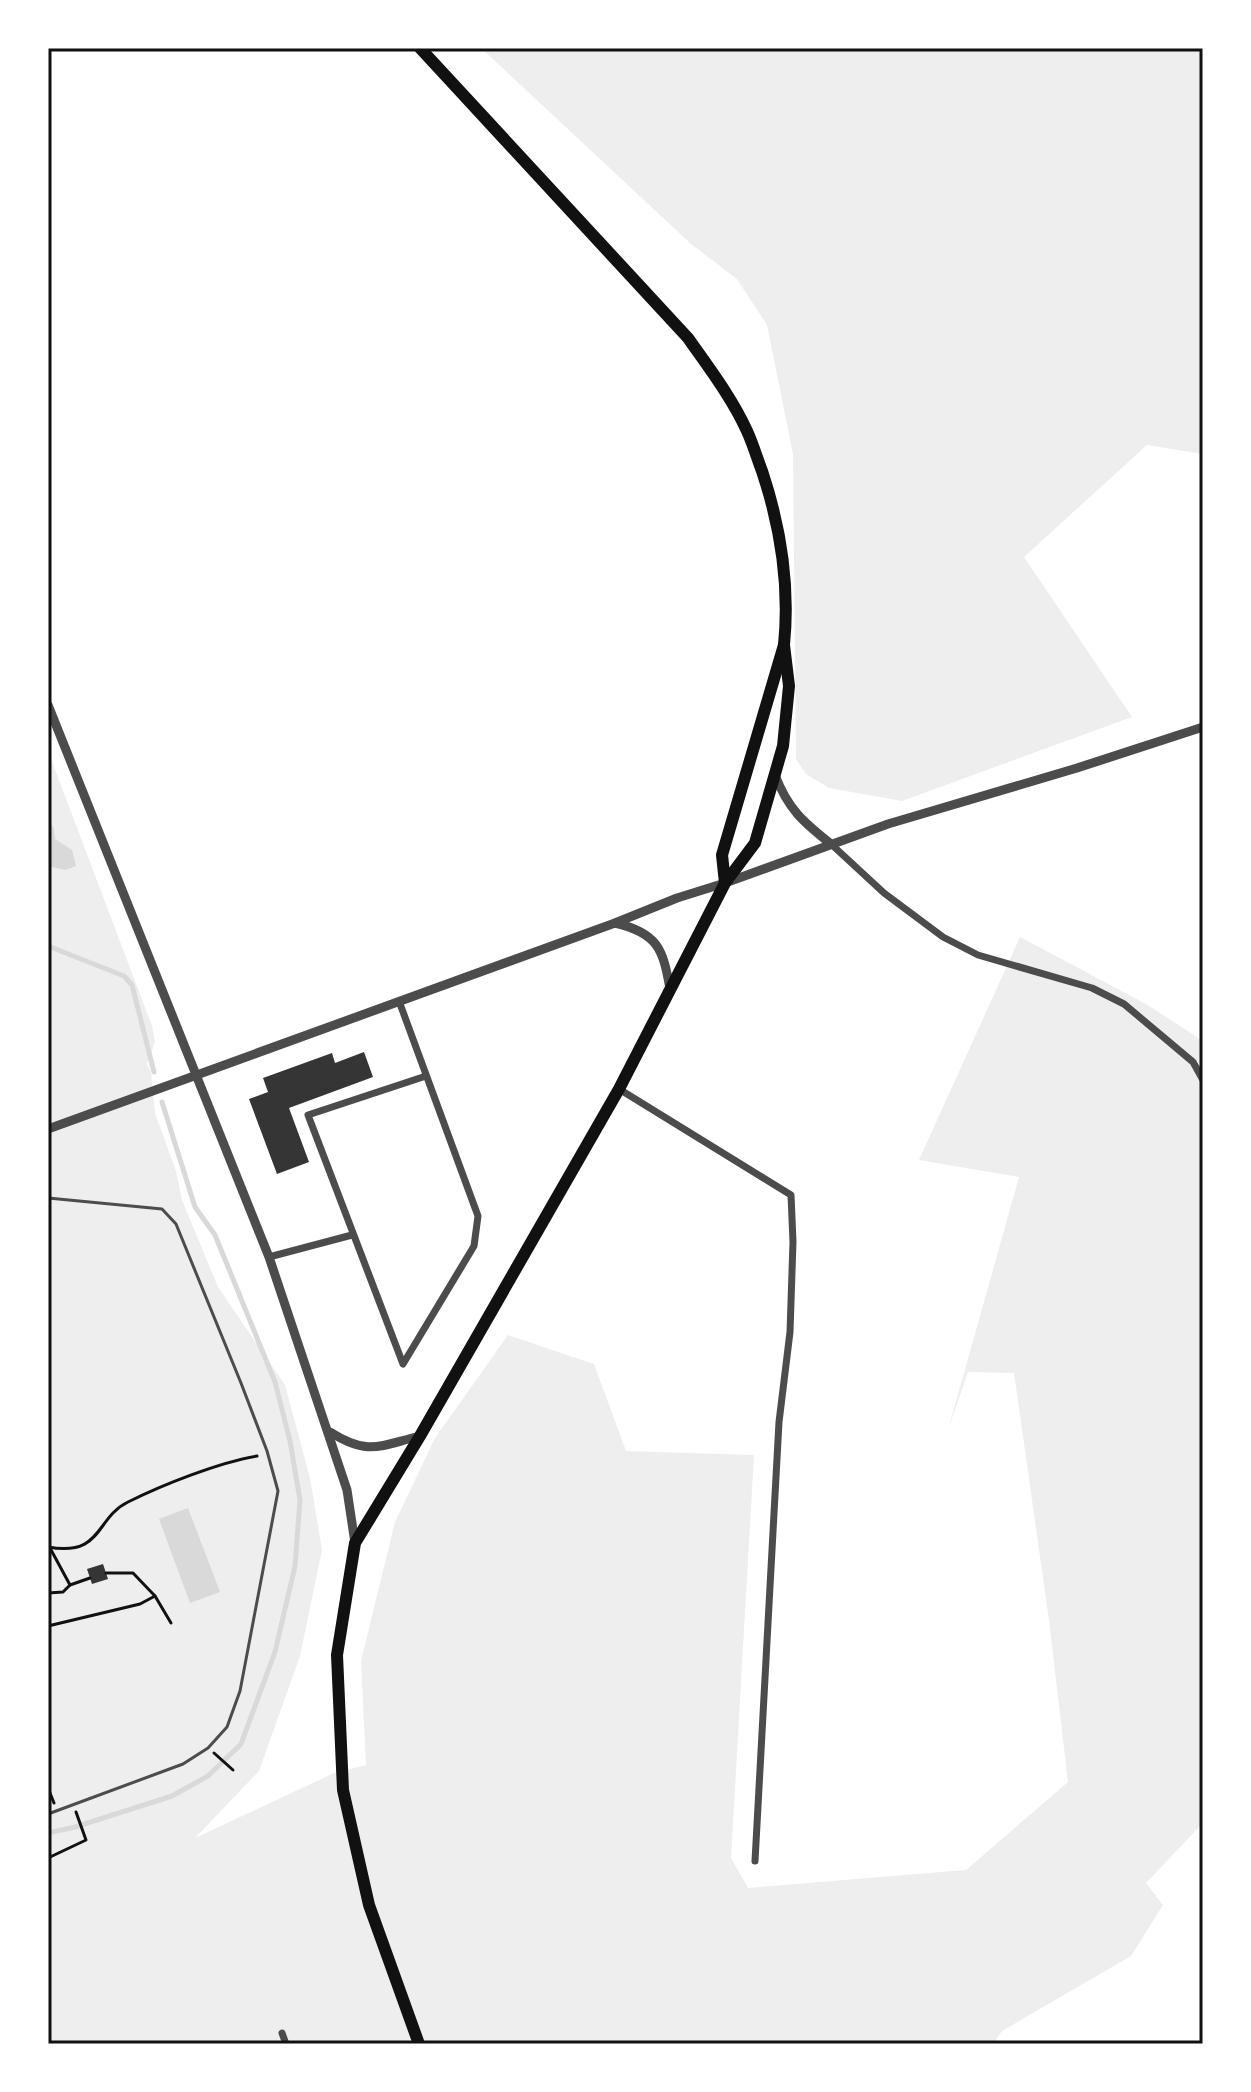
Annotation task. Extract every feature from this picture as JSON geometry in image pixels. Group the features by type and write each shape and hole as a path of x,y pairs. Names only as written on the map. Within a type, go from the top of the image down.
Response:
{"highway":[{"path":"420,48 688,338 716,377 748,432 776,514 785,567 787,618 784,645 722,855 725,883"},
{"path":"419,2044 369,1905 343,1790 337,1655 355,1543 420,1436 619,1089 725,883 755,843 783,746 789,686 784,645"}],"street":[{"path":"48,705 269,1257 330,1432 347,1490 355,1543"},
{"path":"48,1129 677,898 888,824 1203,727"},
{"path":"775,775 784,798 800,819 884,893 943,937 978,955 1092,988 1124,1004 1193,1062 1203,1080"},
{"path":"615,923 647,934 659,946 670,989"},
{"path":"399,1001 478,1216 474,1246 403,1364 308,1115 426,1076"},
{"path":"619,1089 791,1195 790,1332 779,1422 755,1861"},
{"path":"269,1257 352,1235"},
{"path":"330,1432 350,1444 369,1449 420,1436"},
{"path":"282,2033 286,2044"}],"lane":[{"path":"48,1198 162,1209 176,1224 268,1455 278,1491 255,1622 240,1691 227,1727 208,1748 183,1764 48,1814"}],"path":[{"path":"70,1585 49,1548 77,1548 95,1538 125,1503 203,1472 268,1455"},
{"path":"106,1573 133,1573 155,1596 171,1623"},
{"path":"48,1593 63,1592 70,1585 90,1578"},
{"path":"48,1626 140,1604 155,1596"},
{"path":"208,1748 233,1770"},
{"path":"48,1788 57,1811"},
{"path":"48,1858 86,1840 73,1804"}],"shaded area":[{"path":"481,48 1203,48 1203,454 1147,445 1024,557 1132,717 902,801 829,788 806,774 796,759 793,454 767,325 737,279 691,244"},
{"path":"48,751 152,1026 155,1042 147,1065 151,1072 155,1113 176,1171 182,1200 218,1287 285,1385 310,1478 322,1550 300,1656 259,1771 195,1838 334,1773 366,1765 361,1661 395,1522 435,1438 508,1335 594,1364 626,1451 754,1455 731,1858 748,1888 966,1870 1068,1782 1014,1373 968,1372 948,1430 1019,1177 919,1160 1020,937 1146,1004 1203,1041 1203,1823 1146,1883 1163,1905 1131,1956 1002,2031 993,2044 48,2044"},
{"path":"48,819 55,839 72,850 76,866 65,870 48,866"},
{"path":"188,1508 220,1592 190,1603 159,1519"}],"building":[{"path":"364,1052 373,1077 289,1108 309,1162 277,1174 249,1099 268,1092 263,1078 332,1053 335,1063"},
{"path":"103,1564 108,1579 92,1584 87,1569"}],"waterway":[{"path":"48,946 124,976 132,985 154,1072"},
{"path":"48,1833 172,1796 208,1776 241,1744 275,1652 295,1566 300,1500 290,1441 275,1382 215,1235 195,1207 162,1102"}]}
